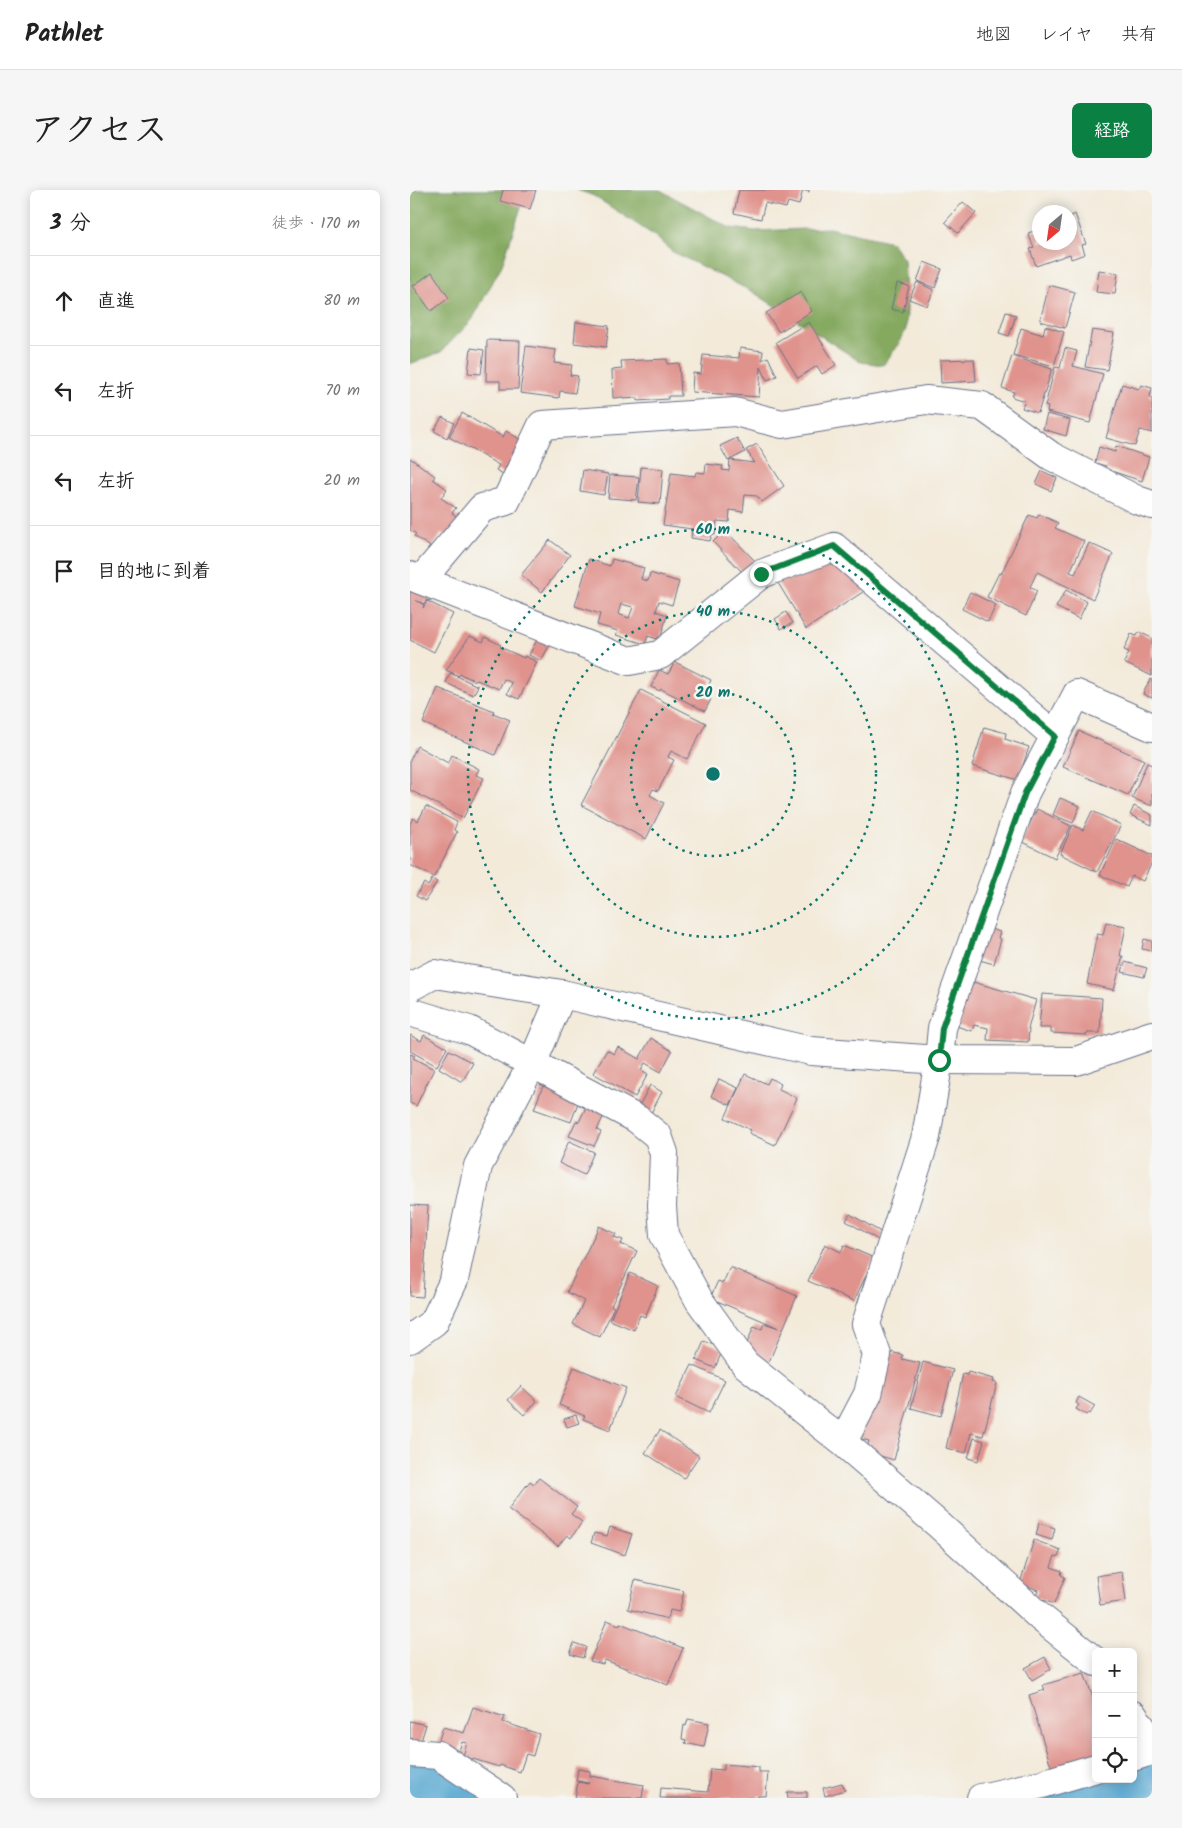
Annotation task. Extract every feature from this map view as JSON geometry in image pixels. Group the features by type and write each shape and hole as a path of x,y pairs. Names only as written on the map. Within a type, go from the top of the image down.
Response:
{"street":[{"path":"1055,736 834,546 761,574 660,655 629,661 416,578 482,508 506,502 542,425 735,412 782,424 926,400 982,406 1051,456 1137,500 1152,505"},
{"path":"840,1439 847,1434 868,1394 877,1355 866,1324 926,1137 939,1060 942,1028 1025,793 1077,694 1152,727"},
{"path":"410,987 435,974 562,994 811,1051 939,1060 1076,1061 1152,1034"},
{"path":"410,1339 434,1322 454,1280 478,1166 532,1064 562,994"},
{"path":"410,1012 469,1030 636,1119 658,1136 664,1154 662,1206 664,1235 699,1300 745,1364 840,1439 939,1525 1040,1617 1092,1659"},
{"path":"1137,1721 1152,1742"},
{"path":"1137,1756 1152,1751"},
{"path":"410,1753 438,1755 502,1798"},
{"path":"981,1798 1042,1784 1092,1769"}],"green space":[{"path":"410,190 532,190 522,204 502,265 472,320 441,352 410,364"},
{"path":"577,190 660,190 730,228 755,231 829,228 892,242 904,260 907,309 906,329 897,347 883,365 861,362 753,292 671,251 655,236 594,196"}],"building":[{"path":"503,190 536,190 530,209 500,201"},
{"path":"739,190 803,190 799,205 788,202 786,208 765,203 761,219 734,213"},
{"path":"963,202 976,213 958,233 945,222"},
{"path":"1077,219 1086,244 1082,245 1085,254 1071,259 1070,254 1036,266 1030,249 1077,250"},
{"path":"1032,232 1032,243 1028,233"},
{"path":"924,262 942,269 935,288 917,281"},
{"path":"1099,270 1118,273 1115,294 1096,292"},
{"path":"432,272 449,298 431,311 413,286"},
{"path":"917,282 934,290 927,306 909,299"},
{"path":"897,283 909,286 903,312 891,309"},
{"path":"1049,285 1075,292 1065,328 1040,321"},
{"path":"801,292 812,311 779,332 766,313"},
{"path":"1006,312 1016,315 1009,336 999,333"},
{"path":"576,322 609,326 606,347 574,343"},
{"path":"809,322 836,365 822,374 817,366 798,378 776,342"},
{"path":"1045,326 1064,332 1054,366 1013,355 1021,328 1043,335"},
{"path":"1092,330 1114,333 1107,370 1085,367"},
{"path":"487,340 520,341 518,389 500,389 500,381 486,381"},
{"path":"526,346 556,350 554,363 572,365 570,375 578,376 575,393 560,391 559,398 520,393"},
{"path":"471,348 484,350 481,374 468,373"},
{"path":"740,348 763,351 762,360 768,357 777,376 767,380 761,367 759,397 692,392 693,373 701,374 703,355 739,358"},
{"path":"1065,348 1077,351 1073,366 1103,374 1090,423 1047,412 1048,407 1045,406 1055,367 1060,368"},
{"path":"1012,356 1052,369 1038,413 1022,408 1025,401 1012,397 1014,392 1002,388"},
{"path":"667,359 667,364 679,363 681,396 668,396 668,399 638,401 638,398 613,398 612,370 622,369 621,361"},
{"path":"974,359 976,381 941,383 940,360"},
{"path":"1122,384 1139,389 1141,385 1152,388 1150,397 1152,398 1152,433 1140,430 1135,446 1106,438"},
{"path":"462,413 503,437 506,431 523,441 507,476 496,470 499,465 449,437"},
{"path":"1047,414 1070,420 1066,436 1043,429"},
{"path":"442,417 454,423 447,438 434,431"},
{"path":"737,438 745,452 728,461 720,446"},
{"path":"757,444 784,486 762,502 757,496 745,495 743,512 730,510 729,522 717,521 715,535 712,534 710,541 691,538 692,529 663,525 671,473 695,476 696,472 705,473 706,464 723,466 722,470 729,471 730,460 755,463 746,450"},
{"path":"1116,446 1149,457 1142,481 1105,469 1106,466 1095,463 1099,447 1115,452"},
{"path":"410,458 435,476 433,479 447,489 441,498 456,508 452,513 460,519 447,537 442,533 432,548 414,536 416,534 410,530"},
{"path":"641,467 663,469 660,504 638,502"},
{"path":"583,470 608,474 604,495 580,491"},
{"path":"1042,471 1057,478 1051,491 1036,484"},
{"path":"610,475 639,477 636,500 608,498"},
{"path":"1039,514 1058,523 1055,528 1084,541 1070,572 1075,574 1089,543 1113,554 1093,599 1037,572 1030,587 1037,591 1026,616 987,597 999,573 1001,574 1029,515 1037,518"},
{"path":"725,530 756,562 744,574 713,542"},
{"path":"550,540 570,555 542,592 521,575"},
{"path":"830,555 869,588 806,629 775,578"},
{"path":"589,559 610,566 612,559 644,568 641,579 648,581 650,573 679,582 672,605 659,601 656,611 667,615 660,640 648,636 645,644 616,635 618,631 597,625 600,614 575,606","holes":["621,604 633,607 629,618 618,614"]},
{"path":"410,586 432,596 430,601 426,600 424,604 415,600 424,605 423,608 427,601 453,614 434,652 410,640"},
{"path":"1066,590 1087,602 1079,619 1056,607"},
{"path":"970,592 996,605 988,622 962,609"},
{"path":"786,612 793,623 781,629 775,619"},
{"path":"1139,632 1152,638 1152,676 1124,663 1129,652 1124,650 1131,634 1137,636"},
{"path":"470,636 483,642 485,637 501,645 500,647 537,662 519,699 507,694 512,683 504,679 499,689 446,670"},
{"path":"538,638 550,644 541,661 529,655"},
{"path":"675,662 711,680 704,695 711,699 705,711 661,689 660,691 651,687 659,670 668,674"},
{"path":"450,673 478,686 473,695 446,683"},
{"path":"1150,679 1152,680 1152,698 1143,694"},
{"path":"438,688 494,711 493,713 510,720 495,755 423,723"},
{"path":"641,690 706,723 687,759 671,751 668,757 674,760 658,791 653,789 650,795 664,803 646,839 581,805"},
{"path":"984,727 1006,733 1005,739 1029,747 1018,780 972,766"},
{"path":"1079,731 1144,760 1128,795 1063,767"},
{"path":"417,746 448,763 452,755 479,769 476,775 484,778 463,818 410,790 410,760"},
{"path":"1147,763 1152,765 1152,806 1132,798"},
{"path":"1060,798 1080,806 1073,823 1053,815"},
{"path":"426,806 457,822 454,830 457,832 434,877 410,865 410,824 413,818 418,821"},
{"path":"1134,806 1152,815 1152,825 1130,815"},
{"path":"1037,809 1071,826 1055,858 1021,841"},
{"path":"1092,811 1121,825 1097,872 1060,854 1073,825 1083,830"},
{"path":"1116,839 1152,856 1152,862 1143,881 1132,876 1127,887 1100,875"},
{"path":"432,879 437,882 425,901 416,896 424,883 428,886"},
{"path":"1106,922 1126,926 1120,956 1123,956 1114,990 1087,984 1097,934 1103,935"},
{"path":"985,927 1000,932 998,938 1001,939 994,964 972,958"},
{"path":"1144,939 1152,941 1152,951 1142,949"},
{"path":"1125,962 1147,968 1144,977 1122,972"},
{"path":"963,979 1036,1000 1028,1029 1028,1042 987,1040 988,1028 974,1025 972,1031 950,1024"},
{"path":"1042,994 1102,998 1100,1033 1087,1033 1087,1035 1051,1033 1051,1028 1039,1028"},
{"path":"410,1035 421,1041 424,1035 447,1048 437,1066 410,1051"},
{"path":"651,1038 672,1051 661,1072 645,1063 641,1070 648,1074 635,1097 593,1073 607,1050 614,1054 618,1047 639,1059"},
{"path":"449,1050 473,1063 462,1082 439,1068"},
{"path":"410,1054 415,1056 413,1058 434,1069 416,1106 410,1103"},
{"path":"745,1074 767,1084 770,1078 781,1084 779,1089 797,1098 775,1145 749,1133 751,1130 725,1118"},
{"path":"719,1079 738,1088 730,1105 711,1096"},
{"path":"650,1085 662,1092 651,1113 639,1106"},
{"path":"543,1086 579,1100 571,1122 534,1109"},
{"path":"588,1103 606,1111 597,1130 601,1132 594,1146 569,1136 576,1121 579,1122"},
{"path":"569,1141 594,1152 584,1175 559,1163"},
{"path":"410,1205 428,1206 423,1297 410,1296"},
{"path":"850,1214 884,1234 880,1241 846,1221"},
{"path":"599,1226 616,1234 614,1237 623,1240 621,1244 637,1251 611,1306 614,1307 600,1337 573,1324 584,1301 567,1292"},
{"path":"825,1244 841,1252 844,1245 874,1258 854,1301 808,1281"},
{"path":"730,1267 797,1296 768,1364 766,1363 765,1366 756,1362 759,1357 744,1351 754,1326 762,1329 764,1323 779,1328 715,1300 711,1296 718,1281 723,1283"},
{"path":"630,1273 658,1286 645,1317 640,1315 634,1330 610,1320"},
{"path":"704,1341 723,1349 715,1368 696,1360"},
{"path":"890,1352 903,1355 902,1359 920,1363 894,1460 874,1454 875,1451 867,1449 869,1441 857,1438"},
{"path":"923,1362 953,1370 941,1416 911,1408"},
{"path":"692,1365 725,1380 709,1413 676,1397"},
{"path":"574,1367 626,1388 610,1430 583,1419 585,1416 559,1405"},
{"path":"968,1372 994,1379 993,1382 997,1383 983,1436 971,1433 966,1453 946,1448 963,1374 967,1375"},
{"path":"521,1386 537,1401 524,1415 508,1400"},
{"path":"1079,1397 1095,1406 1090,1414 1086,1415 1076,1409 1079,1405 1076,1403"},
{"path":"576,1415 579,1423 567,1427 564,1419"},
{"path":"660,1430 699,1456 684,1478 645,1453"},
{"path":"974,1438 984,1441 978,1461 968,1458"},
{"path":"539,1478 577,1507 571,1514 582,1522 571,1538 567,1535 558,1546 508,1509 530,1481 534,1484"},
{"path":"1039,1523 1055,1528 1052,1540 1036,1535"},
{"path":"610,1527 632,1534 625,1555 591,1543 594,1533 607,1536"},
{"path":"1034,1540 1061,1550 1058,1557 1055,1556 1051,1567 1062,1571 1061,1575 1065,1577 1054,1604 1035,1597 1038,1590 1020,1583"},
{"path":"1122,1572 1126,1601 1100,1605 1096,1576"},
{"path":"635,1580 684,1591 679,1612 670,1610 668,1619 628,1609"},
{"path":"607,1620 619,1625 620,1623 683,1648 668,1685 605,1660 603,1664 590,1661"},
{"path":"574,1643 586,1647 583,1658 570,1654"},
{"path":"1045,1657 1051,1669 1032,1680 1025,1668"},
{"path":"1084,1673 1092,1695 1092,1758 1053,1773 1029,1695 1045,1690 1043,1685"},
{"path":"473,1707 505,1717 503,1722 539,1734 533,1756 526,1754 520,1772 463,1756 467,1743 462,1742 457,1756 436,1749 443,1727 464,1733"},
{"path":"688,1719 709,1723 704,1747 685,1743 686,1740 682,1739 684,1725 686,1726"},
{"path":"410,1721 426,1725 420,1744 410,1741"},
{"path":"724,1764 759,1767 759,1772 768,1772 766,1796 758,1796 758,1798 660,1798 661,1788 708,1792 710,1769 724,1770"},
{"path":"578,1769 590,1771 590,1776 644,1785 642,1798 575,1798 578,1782 589,1783 576,1781"},
{"path":"842,1783 845,1790 825,1796 823,1788"},
{"path":"787,1792 807,1792 807,1798 788,1798"}],"waterway":[{"path":"1069,1798 1152,1777"},
{"path":"410,1779 460,1798"}],"route":[{"path":"761,574 834,546 1055,736 1025,793 942,1028 939,1060"}]}
